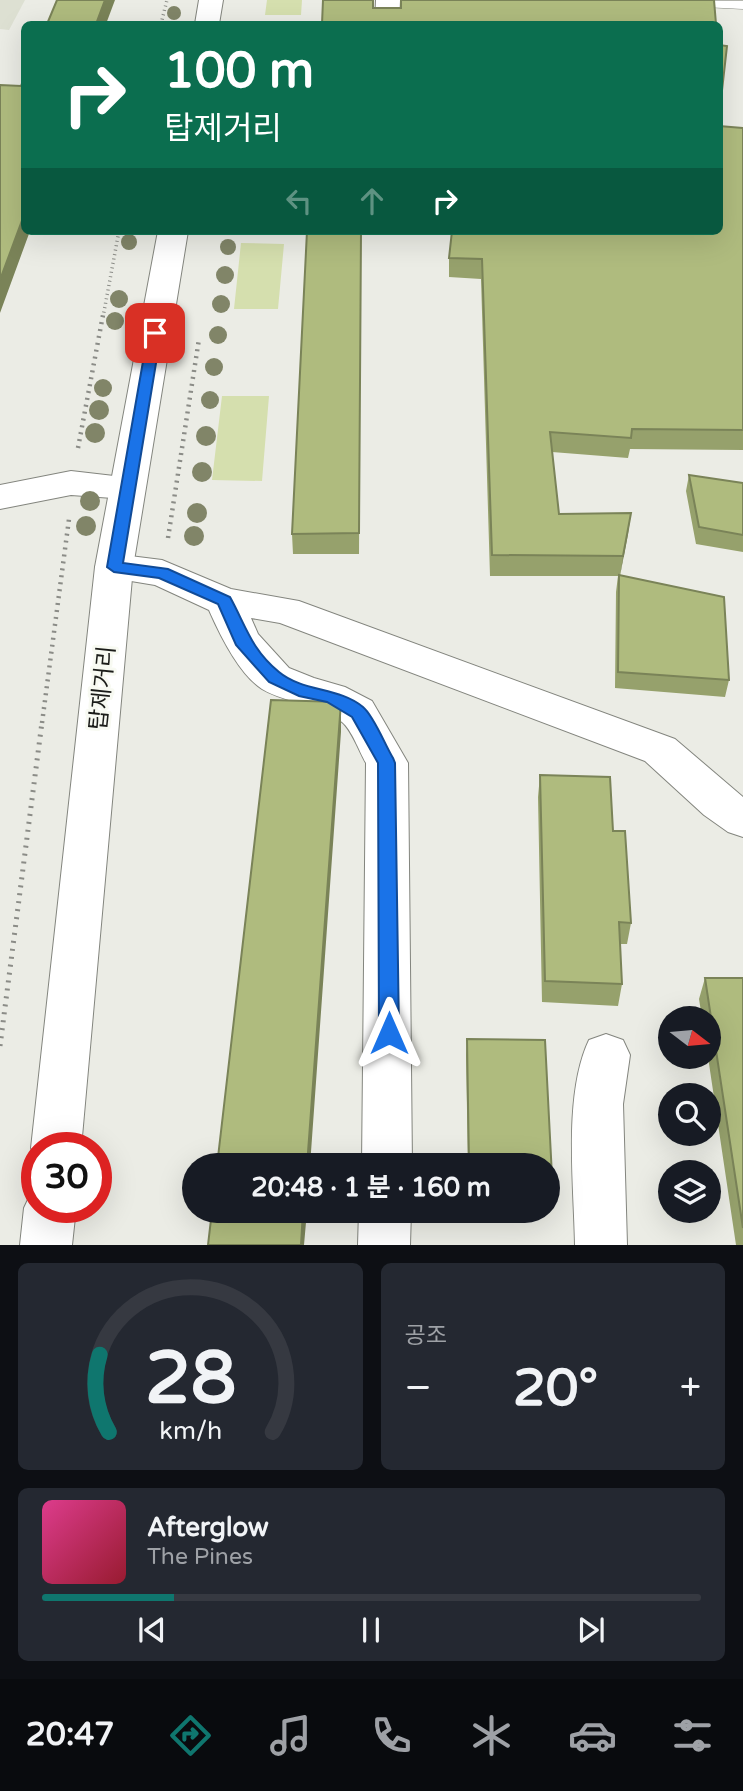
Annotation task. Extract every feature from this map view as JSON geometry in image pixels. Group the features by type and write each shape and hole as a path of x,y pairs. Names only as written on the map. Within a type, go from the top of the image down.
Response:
{"street":[{"path":"208,21 211,0"},
{"path":"387,21 388,0"},
{"name":"탑제거리","path":"58,1132 114,567 172,235"},
{"path":"0,497 71,483 127,487"},
{"path":"114,567 162,573 224,601 285,610 660,750 719,803 743,820"},
{"path":"224,601 242,641 275,678 305,691 331,697 358,712 387,763 387,1153"},
{"path":"601,1245 598,1104 606,1055"},
{"path":"46,1245 48,1223"},
{"path":"384,1245 385,1223"}],"lane":[{"path":"644,0 743,5"}],"path":[{"path":"163,21 167,0"},
{"path":"0,1046 67,543 71,483 119,235"}],"shaded area":[{"path":"0,0 25,0 9,30 0,29"}],"green space":[{"path":"267,0 302,0 301,15 265,15"},
{"path":"241,243 284,244 278,309 234,309"},
{"path":"222,396 269,396 262,481 212,480"}],"building":[{"path":"57,0 105,0 97,21 48,21"},
{"path":"323,0 373,0 373,8 401,8 401,0 714,0 716,21 322,21"},
{"path":"723,46 727,46 723,82"},
{"path":"0,85 21,86 21,223 0,280"},
{"path":"723,126 743,128 743,430 632,429 631,438 550,432 559,514 631,513 623,556 492,555 482,259 449,258 452,235 723,235"},
{"path":"307,235 361,235 359,533 292,534"},
{"path":"689,475 743,483 743,535 699,527"},
{"path":"619,575 724,597 729,680 618,672"},
{"path":"271,700 341,702 308,1153 219,1153"},
{"path":"540,775 610,777 613,831 625,831 631,923 619,922 622,984 545,981"},
{"path":"705,978 743,978 743,1228 719,1069 721,1069 721,1006 709,1006"},
{"path":"467,1039 545,1040 551,1153 469,1153"},
{"path":"211,1223 302,1223 301,1245 208,1245"}],"route":[{"path":"155,333 114,567 162,573 224,601 242,641 275,678 305,691 331,697 358,712 387,763 389,1033"}]}
